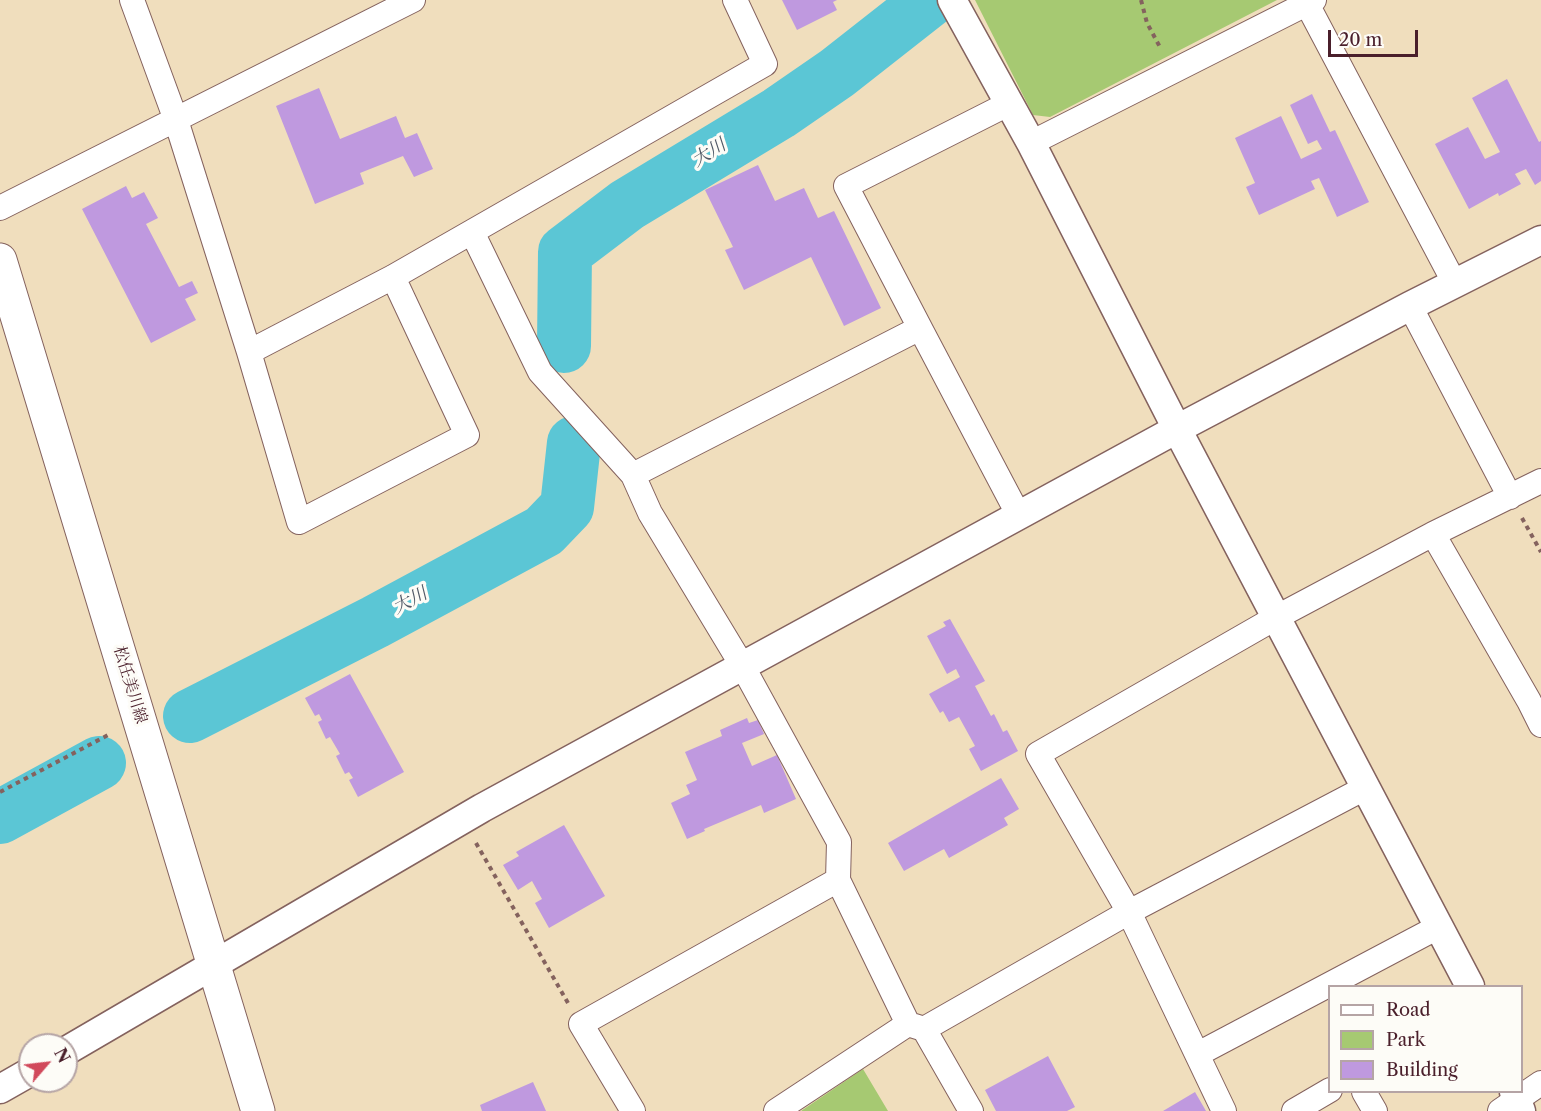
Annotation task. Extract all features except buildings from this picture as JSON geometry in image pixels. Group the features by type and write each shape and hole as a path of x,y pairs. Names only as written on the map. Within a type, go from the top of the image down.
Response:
{"main road":[{"name":"松任美川線","path":"0,260 258,1111"}],"street":[{"path":"132,0 176,120 249,352 299,522 467,435 393,277"},
{"path":"0,208 413,0"},
{"path":"249,352 393,277 765,64 735,0"},
{"path":"953,2 1030,142 1469,985"},
{"path":"1030,142 1310,2 1455,284"},
{"path":"1008,104 846,186 1019,516"},
{"path":"471,232 540,372 633,475 650,513 743,667 839,842 838,880 916,1027 971,1111"},
{"path":"78,1044 462,819 1178,429 1410,306 1541,240"},
{"path":"1410,306 1510,497"},
{"path":"633,475 920,328"},
{"path":"1224,1111 1129,912 1038,754 1277,617 1433,534 1541,481"},
{"path":"1433,534 1535,698 1541,725"},
{"path":"776,1111 916,1027 1365,788"},
{"path":"633,1111 581,1024 838,880"},
{"path":"1345,985 1360,978 1440,927"},
{"path":"1198,1054 1328,993"},
{"path":"0,1089 18,1079"},
{"path":"1513,1103 1541,1083"},
{"path":"1294,1111 1328,1090"},
{"path":"1365,1093 1375,1111"}],"path":[{"path":"1141,0 1147,23 1172,71"},
{"path":"1510,497 1541,552"},
{"path":"0,792 140,718"},
{"path":"462,819 581,1024"}],"green space":[{"path":"975,0 1277,0 1050,117 1033,115"},
{"path":"863,1069 888,1111 801,1111"}],"waterway":[{"name":"大川","path":"564,346 565,252 627,205 779,113 837,73 930,0"},
{"name":"大川","path":"190,716 375,622 544,531 567,507 574,443"},
{"name":"大川","path":"0,817 99,763"}]}
